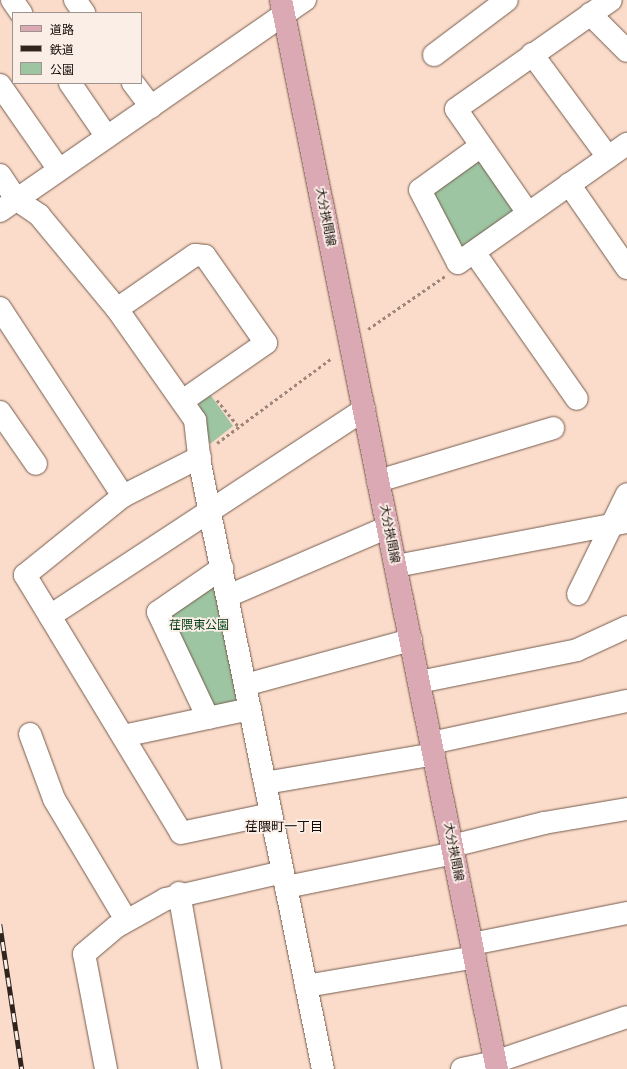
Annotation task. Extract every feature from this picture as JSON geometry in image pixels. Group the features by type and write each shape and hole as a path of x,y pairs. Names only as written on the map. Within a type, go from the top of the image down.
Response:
{"main road":[{"name":"大分挾間線","path":"283,7 496,1066"}],"street":[{"path":"12,0 20,12"},
{"path":"75,0 83,12"},
{"path":"9,206 151,107 283,7 305,0"},
{"path":"434,55 507,0"},
{"path":"528,213 456,109 532,54 612,0"},
{"path":"590,14 627,51"},
{"path":"532,54 608,157"},
{"path":"71,84 107,137"},
{"path":"135,84 151,107"},
{"path":"0,85 60,170"},
{"path":"466,258 627,144"},
{"path":"482,146 420,190 466,258 577,399"},
{"path":"0,175 9,206"},
{"path":"569,184 627,268"},
{"path":"9,206 39,215 117,309 184,400 195,420 210,510 323,1069"},
{"path":"117,309 194,255 205,256 266,343 184,400"},
{"path":"0,308 123,496"},
{"path":"50,616 364,410"},
{"path":"0,412 36,464"},
{"path":"378,480 553,428"},
{"path":"200,457 123,496 24,575 181,833 271,814"},
{"path":"578,594 619,524 627,494"},
{"path":"396,566 619,524"},
{"path":"228,596 388,528"},
{"path":"208,718 158,612 222,568"},
{"path":"419,682 577,650 627,627"},
{"path":"245,685 410,640"},
{"path":"265,783 433,749 627,701"},
{"path":"122,736 250,709"},
{"path":"30,734 54,799 126,920"},
{"path":"106,1069 84,954 126,920 178,893 285,879 453,850 544,824 627,809"},
{"path":"178,893 210,1069"},
{"path":"306,986 473,951 627,913"},
{"path":"462,1069 496,1066 627,1017"}],"path":[{"path":"363,333 457,268 466,258"},
{"path":"200,457 238,426 335,356"},
{"path":"206,385 238,426"}],"green space":[{"path":"478,157 521,210 460,255 427,192"},
{"path":"209,393 233,426 210,444 199,411 200,399"},
{"name":"荏隈東公園","path":"218,582 241,700 214,711 168,613"}],"railway":[{"path":"0,924 22,1069"}],"district":[{"name":"荏隈町一丁目","path":"284,827"}]}
